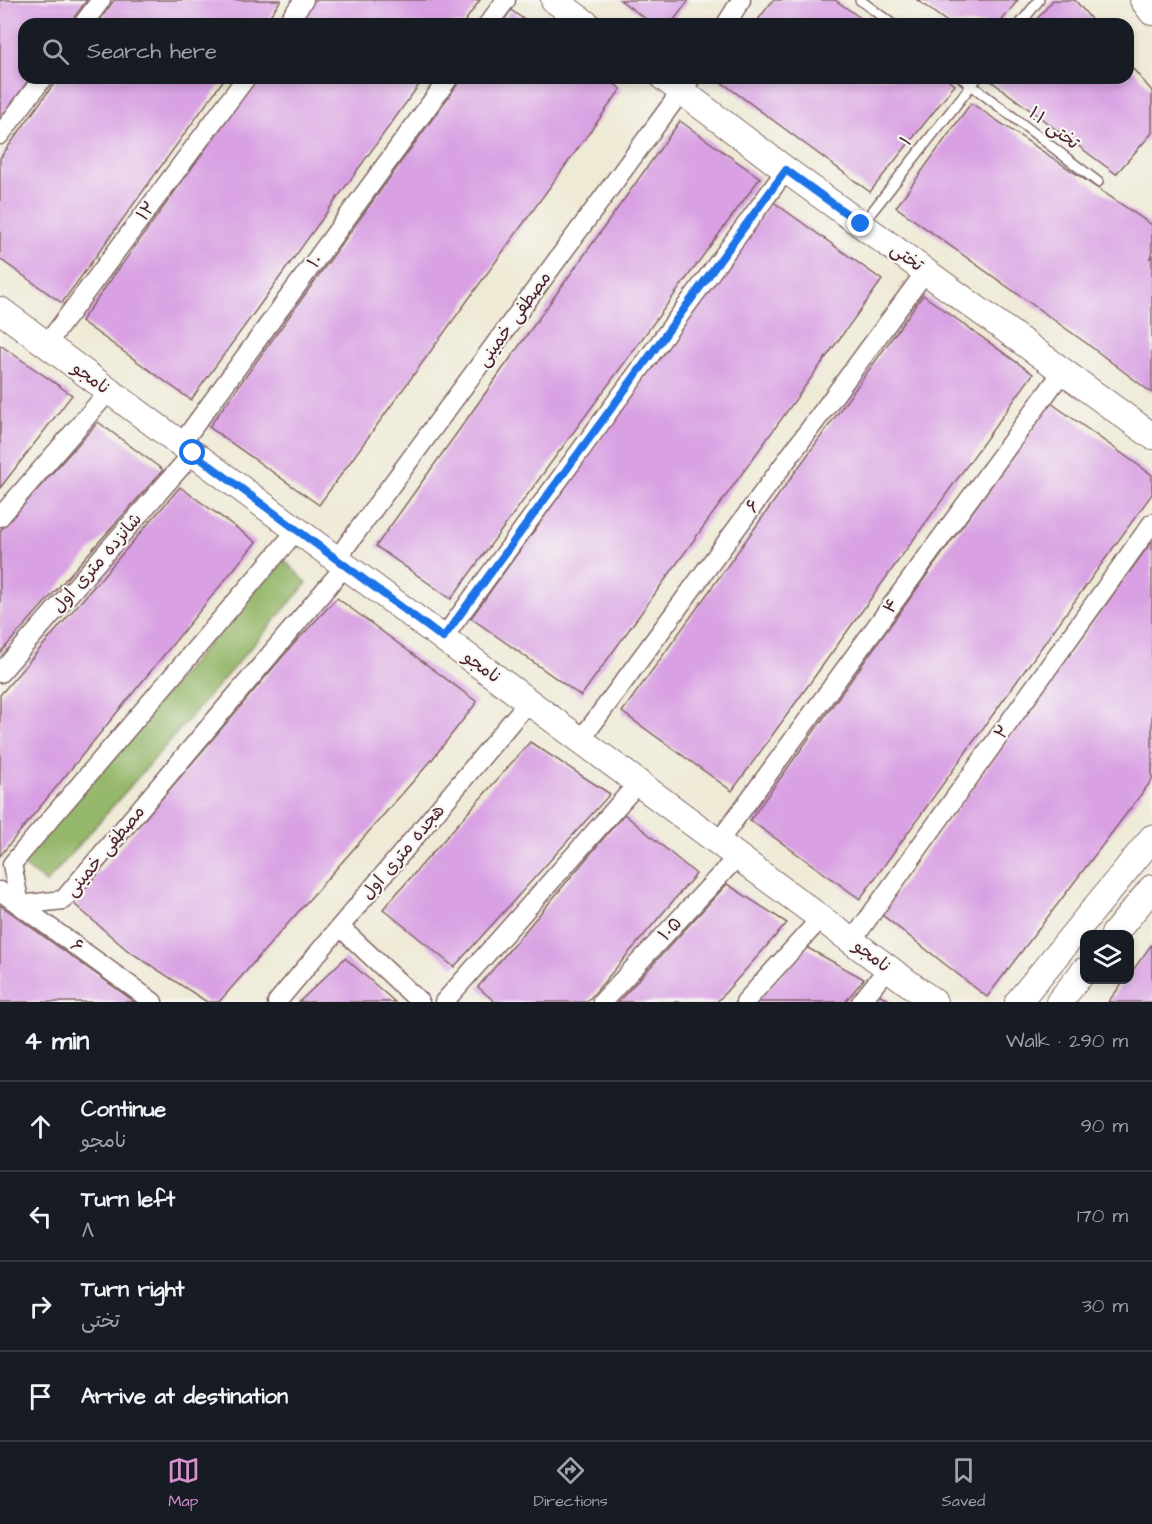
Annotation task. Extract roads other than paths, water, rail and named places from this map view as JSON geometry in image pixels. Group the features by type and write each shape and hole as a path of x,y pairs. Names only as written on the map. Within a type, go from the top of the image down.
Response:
{"street":[{"path":"88,18 101,0"},
{"path":"290,18 304,0"},
{"path":"492,18 506,0"},
{"path":"554,0 580,18"},
{"path":"730,18 741,0"},
{"path":"1143,0 1152,12"},
{"path":"0,135 38,84"},
{"name":"۱۲","path":"46,345 242,84"},
{"name":"۱۰","path":"187,449 445,84"},
{"name":"مصطفی خمینی","path":"20,905 63,900 341,563 678,84"},
{"name":"تختی","path":"681,84 786,170 1152,436"},
{"path":"443,638 786,170"},
{"name":"۶","path":"579,741 926,271"},
{"name":"نامجو","path":"0,310 934,1002"},
{"name":"۴","path":"729,849 1063,371"},
{"path":"0,517 108,391"},
{"name":"شانزده متری اول","path":"0,673 187,449"},
{"name":"۲","path":"852,941 1152,523"},
{"path":"20,905 12,864 297,530"},
{"name":"هجده متری اول","path":"277,1002 528,702"},
{"path":"444,1002 638,783"},
{"path":"1018,1002 1152,838"},
{"name":"۱۰۵","path":"602,1002 729,849"},
{"path":"1117,930 1152,888"},
{"name":"۶","path":"0,891 153,1002"},
{"path":"745,1002 821,918"},
{"path":"340,927 420,1002"},
{"path":"861,1002 888,968"},
{"path":"1059,1002 1080,976"}],"lane":[{"path":"861,0 884,18"},
{"path":"1025,18 1039,0"},
{"name":"۱","path":"861,224 972,84"},
{"name":"تختی ۱.۱","path":"976,84 1098,182"}]}
